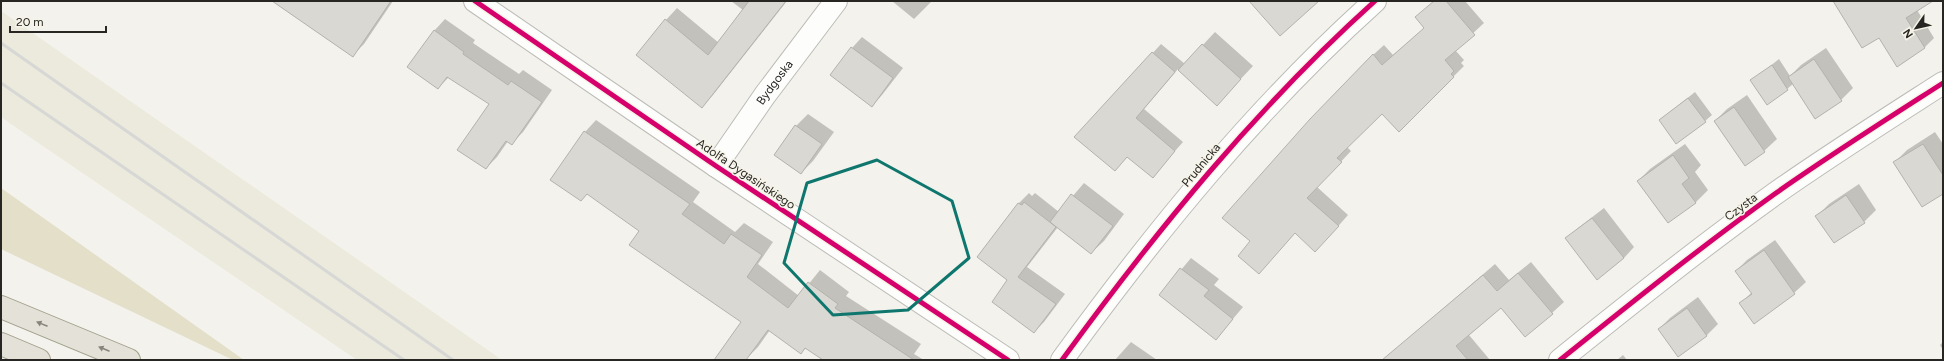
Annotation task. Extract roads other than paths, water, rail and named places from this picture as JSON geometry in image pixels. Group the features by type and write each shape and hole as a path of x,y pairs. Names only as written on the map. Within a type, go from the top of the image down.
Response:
{"main road":[{"path":"1,307 129,360"},
{"path":"1,344 39,360"}],"street":[{"name":"Adolfa Dygasińskiego","path":"475,1 716,166 1008,360"},
{"name":"Bydgoska","path":"716,166 765,95 836,1"},
{"name":"Prudnicka","path":"1062,360 1166,222 1224,154 1293,78 1375,1"},
{"name":"Czysta","path":"1560,360 1677,267 1776,193 1878,124 1943,83"}],"railway":[{"path":"1,43 453,360"},
{"path":"1,83 404,360"}]}
